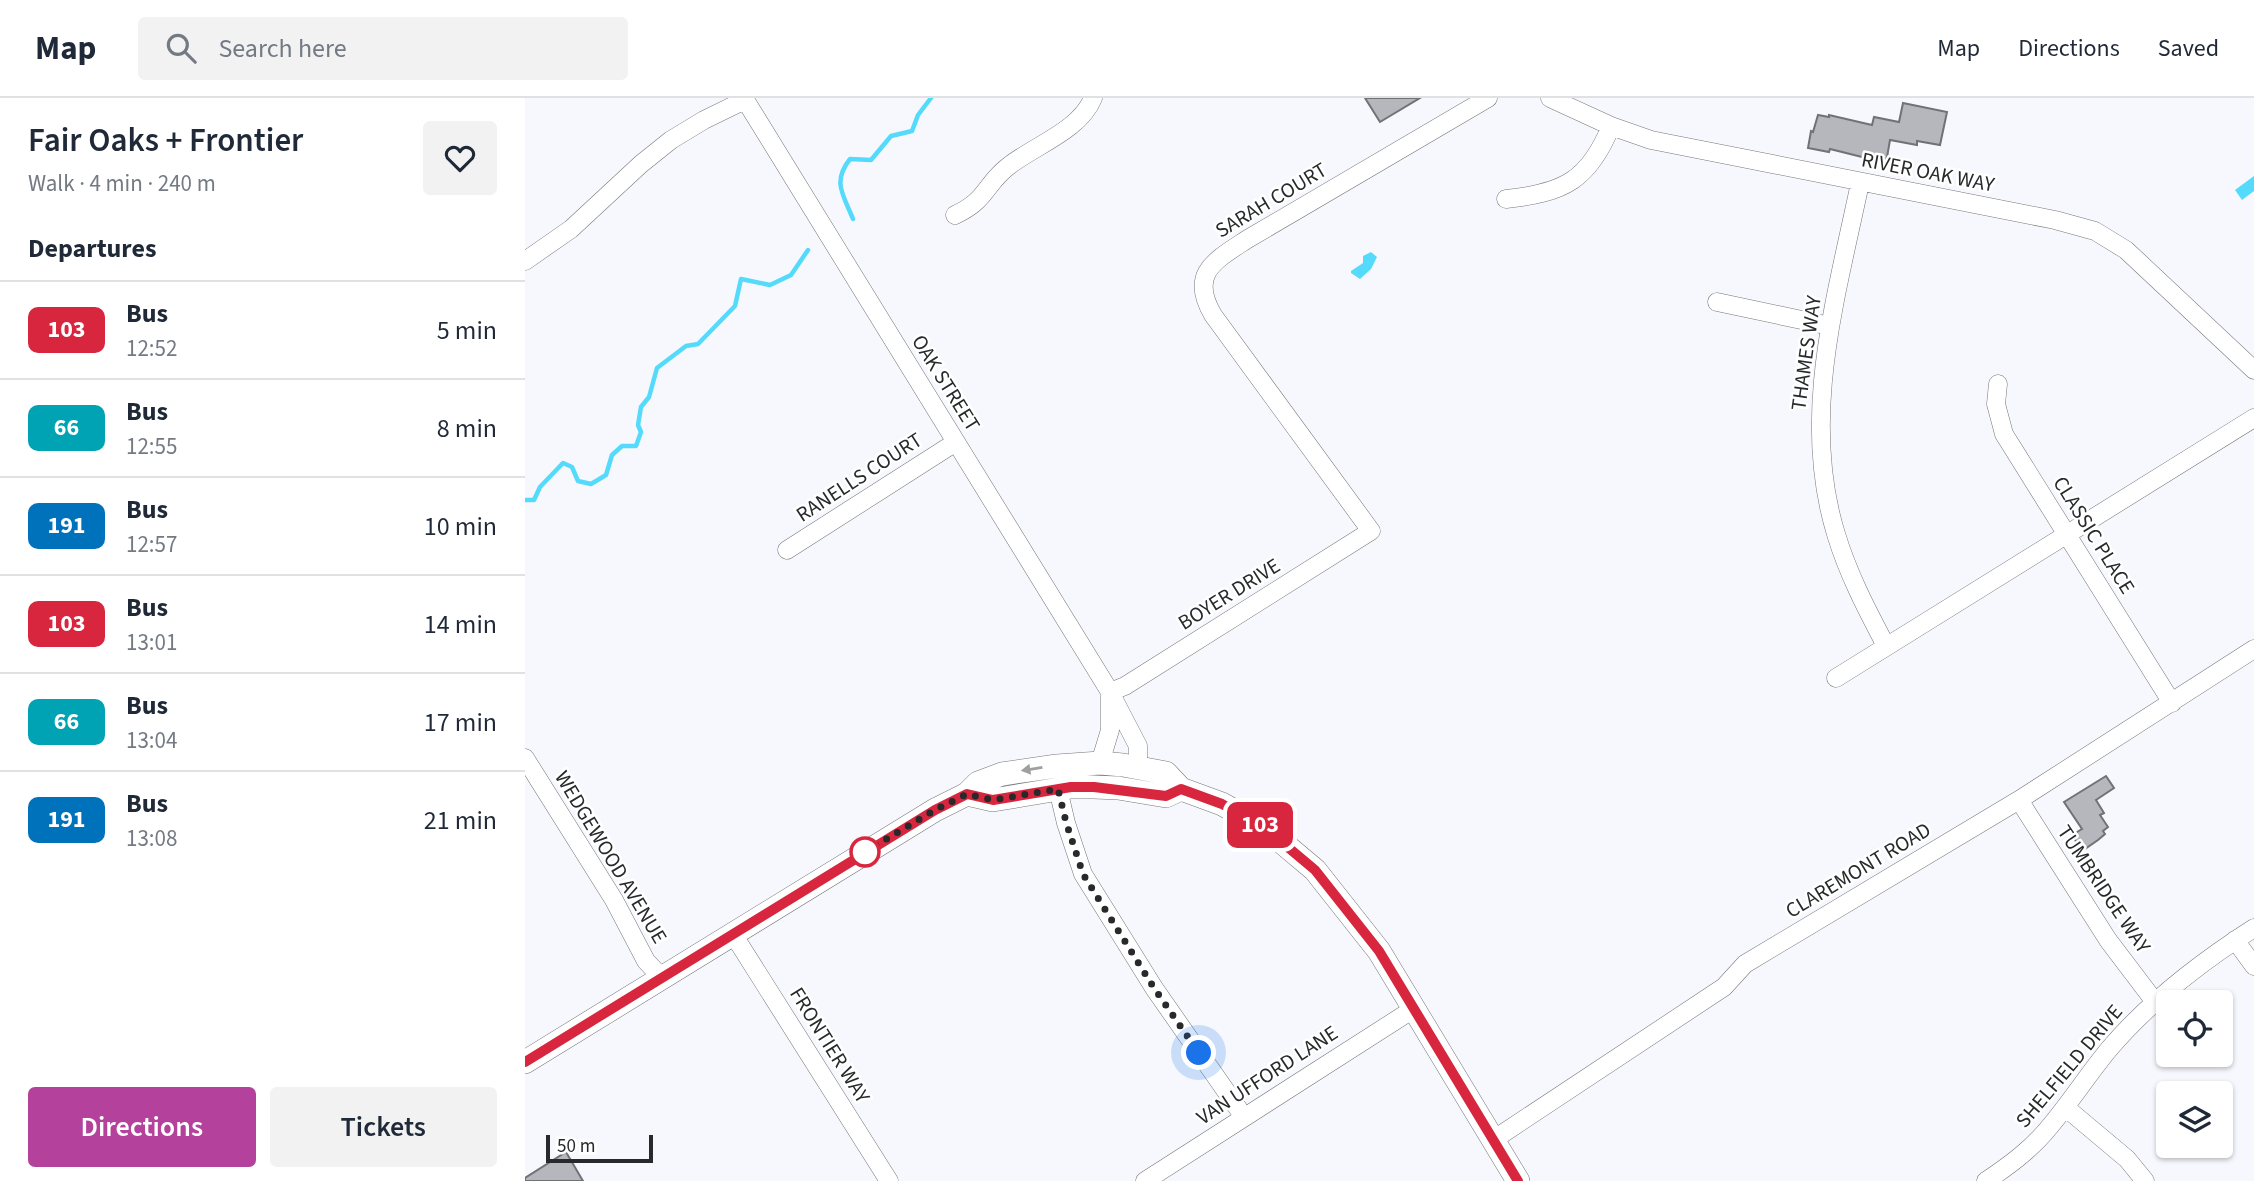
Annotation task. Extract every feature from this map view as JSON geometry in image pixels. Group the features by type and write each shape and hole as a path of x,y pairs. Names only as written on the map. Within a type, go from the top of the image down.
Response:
{"main road":[{"path":"525,1062 935,810 967,794 978,783 1002,774 1057,766 1100,764 1137,767 1166,773 1181,789 1222,804 1265,828 1315,870 1379,951 1518,1181"},
{"path":"1067,788 1089,776 1111,776 1137,767"},
{"path":"967,794 993,800 1067,788 1118,788 1166,796 1181,789"}],"street":[{"path":"955,215 981,200 999,174 1009,165 1076,121 1089,108 1093,98"},
{"name":"SARAH COURT","path":"1371,531 1213,315 1205,298 1203,282 1209,268 1223,255 1489,98"},
{"name":"RIVER OAK WAY","path":"1550,98 1611,126 1651,140 2056,220 2095,232 2126,250 2254,370"},
{"path":"525,261 571,229 671,140 744,99"},
{"name":"OAK STREET","path":"744,99 1110,692"},
{"path":"1506,199 1563,187 1580,176 1599,154 1611,126"},
{"name":"THAMES WAY","path":"1860,183 1825,354 1819,438 1828,506 1844,560 1886,646"},
{"path":"1717,302 1831,326"},
{"name":"CLASSIC PLACE","path":"1998,384 1996,404 2004,434 2172,703"},
{"path":"1836,678 2254,418"},
{"name":"RANELLS COURT","path":"787,550 955,442"},
{"name":"BOYER DRIVE","path":"1110,692 1125,686 1183,651 1371,531"},
{"name":"CLAREMONT ROAD","path":"1493,1140 1724,987 1745,964 2019,800 2254,649"},
{"path":"1100,764 1111,730 1110,692"},
{"path":"1110,692 1138,747 1137,767"},
{"name":"WEDGEWOOD AVENUE","path":"525,758 614,900 646,961 662,978"},
{"path":"1067,788 1066,822 1083,874 1154,988 1244,1117"},
{"name":"TUMBRIDGE WAY","path":"2019,800 2108,940 2155,1002"},
{"name":"SHELFIELD DRIVE","path":"1986,1181 2027,1152 2052,1125 2110,1047 2155,1002 2201,963 2254,928"},
{"name":"FRONTIER WAY","path":"733,934 888,1181"},
{"path":"2235,940 2254,966"},
{"name":"VAN UFFORD LANE","path":"1145,1181 1415,1008"},
{"path":"2065,1107 2127,1159 2145,1181"}],"water":[{"path":"2254,176 2254,191 2242,200 2235,190"},
{"path":"1371,252 1377,257 1371,269 1360,279 1351,271 1363,263 1363,256"}],"building":[{"path":"1365,98 1420,98 1380,122"},
{"path":"1903,103 1947,112 1940,145 1917,141 1917,145 1890,140 1886,163 1830,149 1829,152 1808,148 1818,115 1872,125 1874,117 1899,122"},
{"path":"2106,776 2114,788 2096,800 2104,813 2100,815 2108,827 2103,831 2105,834 2082,851 2072,835 2082,829 2064,802"},
{"path":"566,1152 583,1181 525,1181 525,1178"}],"waterway":[{"path":"853,219 840,181 850,159 871,160 891,136 912,131 918,115 931,98"},
{"path":"525,500 534,500 540,487 563,463 572,467 578,481 591,484 606,475 612,455 622,446 636,446 641,432 638,425 641,407 649,397 657,368 686,346 698,344 735,306 741,279 770,285 791,275 808,250"}],"bus line":[{"name":"103","path":"525,1062 935,810 967,794 993,800 1071,787 1094,787 1166,796 1181,789 1222,804 1265,828 1315,870 1379,951 1518,1181"}],"route":[{"path":"865,852 967,794 993,800 1058,789 1083,874 1154,988 1199,1053"}]}
